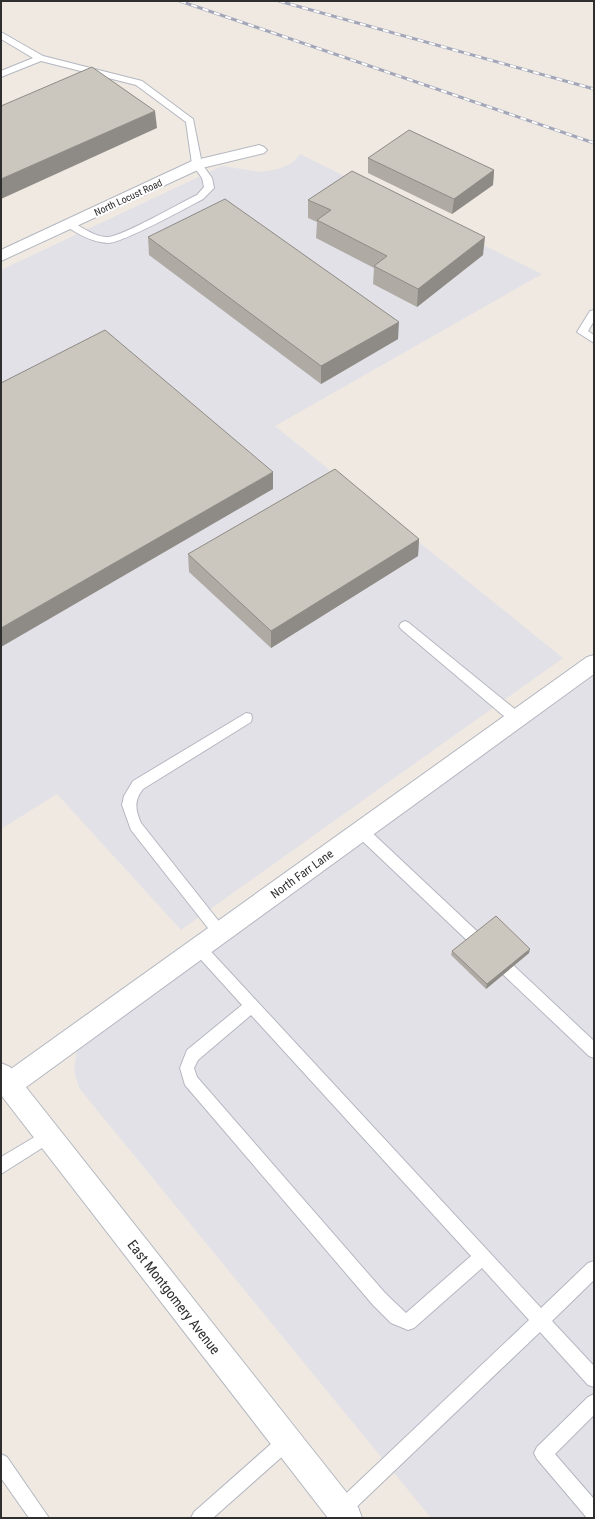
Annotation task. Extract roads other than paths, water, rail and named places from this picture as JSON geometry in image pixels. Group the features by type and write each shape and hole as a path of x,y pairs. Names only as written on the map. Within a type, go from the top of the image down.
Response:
{"street":[{"name":"North Locust Road","path":"1,256 198,164 259,150"},
{"name":"North Farr Lane","path":"5,1080 220,933 594,663"},
{"name":"East Montgomery Avenue","path":"5,1080 344,1514"}],"lane":[{"path":"1,35 40,58 139,83 190,121 198,164 207,178 209,188 200,197 128,233 109,240 88,236 69,224"},
{"path":"1,74 40,58"},
{"path":"76,75 90,70"},
{"path":"594,313 582,332 594,340"},
{"path":"405,626 517,718"},
{"path":"220,933 136,826 128,808 130,795 138,785 246,718"},
{"path":"361,831 594,1051"},
{"path":"198,948 594,1379"},
{"path":"252,1006 192,1055 187,1068 190,1080 379,1299 397,1317 408,1322 482,1257"},
{"path":"1,1166 48,1136"},
{"path":"344,1514 594,1269"},
{"path":"594,1403 542,1453 594,1513"},
{"path":"200,1518 287,1442"},
{"path":"1,1463 40,1518"}],"railway":[{"path":"180,1 594,143"},
{"path":"279,1 594,89"}]}
